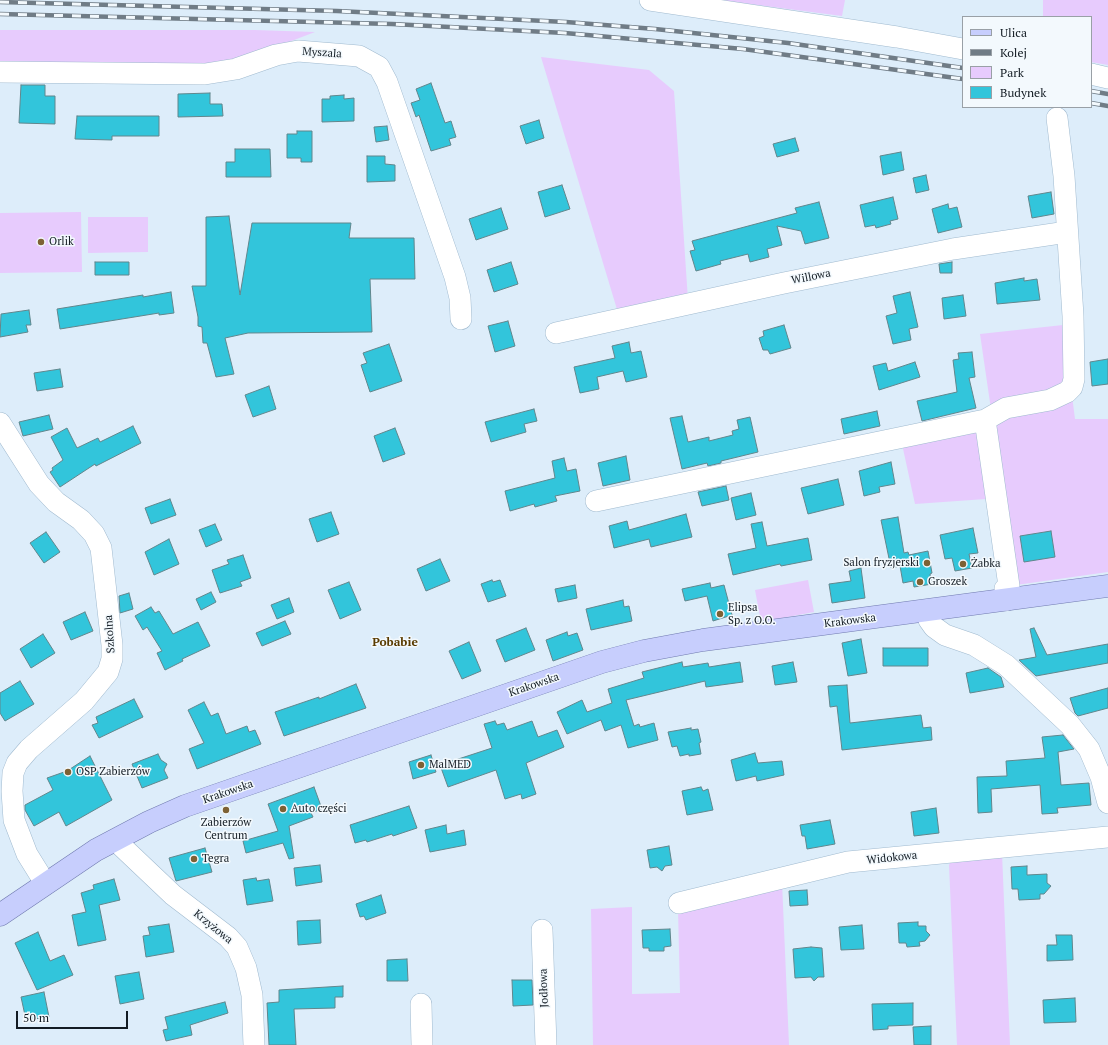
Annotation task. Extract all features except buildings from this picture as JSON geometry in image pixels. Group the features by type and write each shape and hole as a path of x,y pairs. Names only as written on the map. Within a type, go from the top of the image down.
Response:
{"main road":[{"name":"Krakowska","path":"0,915 70,866 115,840 185,806 602,662 674,645 1108,586"}],"street":[{"path":"650,0 897,36 962,49"},
{"name":"Myszala","path":"0,72 206,74 236,69 276,55 298,51 359,56 379,67 387,82 455,277 460,298 461,319"},
{"path":"1092,74 1108,78"},
{"path":"596,501 985,420 1006,408 1050,400 1067,392 1072,387 1074,379 1073,316 1057,118"},
{"name":"Willowa","path":"556,333 784,283 945,250 1067,232"},
{"path":"985,420 1009,586 1005,589 1007,600"},
{"name":"Szkolna","path":"0,423 39,484 56,502 81,520 94,534 101,548 112,638 112,659 108,672 84,701 29,749 17,763 13,773 12,791 14,820 27,854 45,884"},
{"path":"928,610 929,620 944,636 974,645 1006,665 1070,725 1089,749 1101,776 1108,803"},
{"name":"Widokowa","path":"679,903 848,862 1108,837"},
{"name":"Krzyżowa","path":"115,840 173,895 228,937 237,947 246,968 252,995 254,1045"},
{"name":"Jodłowa","path":"542,930 546,1045"},
{"path":"421,1004 422,1045"}],"green space":[{"path":"719,0 845,0 842,16"},
{"path":"1043,0 1108,0 1108,65 1092,62 1092,16 1043,16"},
{"path":"0,30 255,30 315,32 239,61 217,66 0,62"},
{"path":"541,57 649,70 674,91 688,300 619,316"},
{"name":"Orlik","path":"81,212 82,272 0,273 0,213"},
{"path":"88,217 148,217 148,252 88,253"},
{"path":"1063,325 1075,419 1108,419 1108,572 1009,586 1000,498 915,504 902,444 994,430 980,334"},
{"path":"808,580 814,612 761,622 755,590"},
{"path":"1002,853 1010,1045 957,1045 949,865 953,856"},
{"path":"782,882 789,1045 593,1045 591,909 632,907 632,994 680,993 678,909"}],"railway":[{"path":"0,2 337,11 566,22 655,29 788,43 962,68"},
{"path":"0,14 392,24 565,33 743,49 962,79"},
{"path":"1092,91 1108,94"},
{"path":"1092,103 1108,106"}],"place":[{"name":"Orlik","path":"41,242"},
{"name":"Salon fryzjerski","path":"927,563"},
{"name":"Żabka","path":"963,564"},
{"name":"Groszek","path":"920,582"},
{"name":"Elipsa Sp. z O.O.","path":"720,614"},
{"name":"MalMED","path":"421,765"},
{"name":"OSP Zabierzów","path":"68,772"},
{"name":"Auto części","path":"283,809"},
{"name":"Zabierzów Centrum","path":"226,810"},
{"name":"Tegra","path":"194,859"}],"district":[{"name":"Pobabie","path":"395,643"}]}
